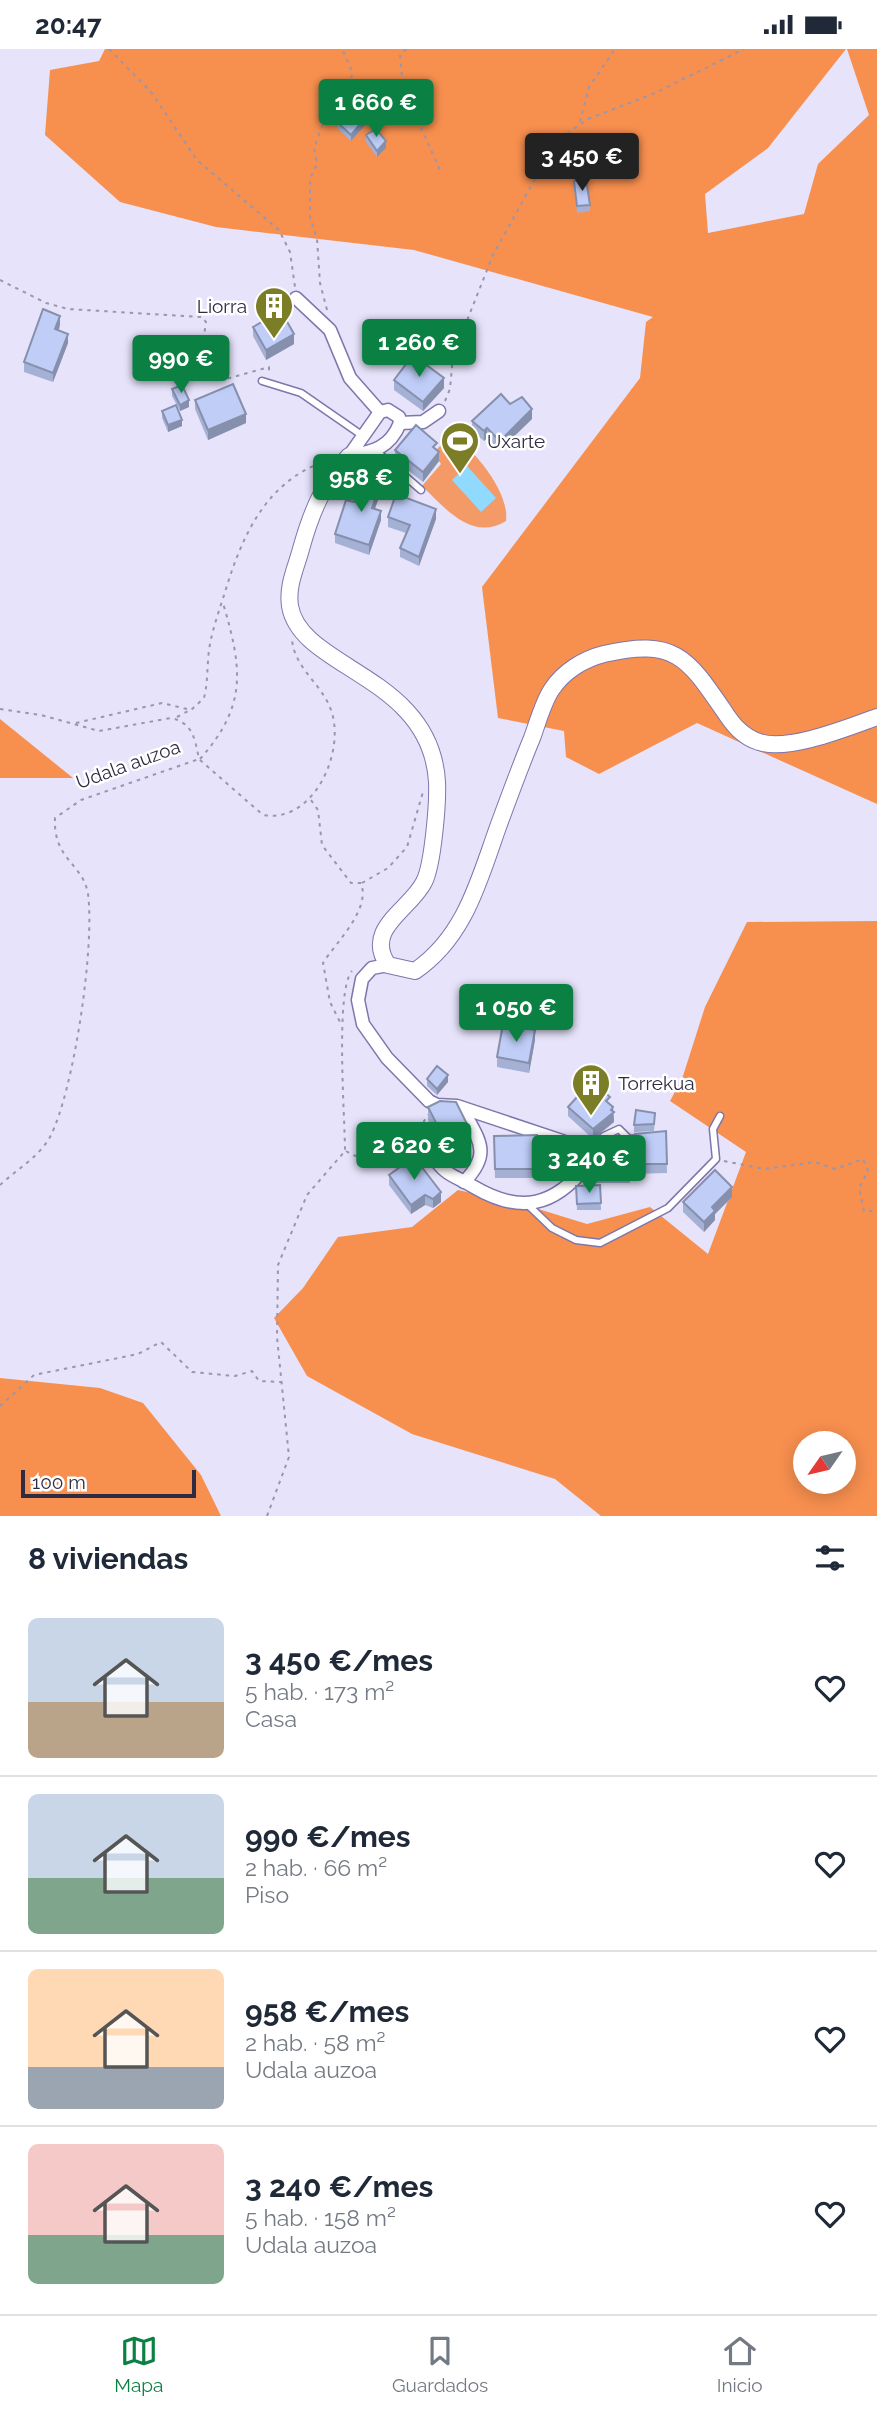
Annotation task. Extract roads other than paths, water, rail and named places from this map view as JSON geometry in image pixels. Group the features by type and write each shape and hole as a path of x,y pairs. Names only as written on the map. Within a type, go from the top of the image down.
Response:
{"street":[{"path":"296,298 330,330 350,378 380,412 395,412 400,423"},
{"path":"400,423 423,422 439,411"},
{"path":"380,412 323,488 290,580 292,616 320,646 390,695 412,714 431,753 437,792 428,868 425,882 385,926 379,942 381,955 388,965"},
{"path":"348,456 376,451 391,439 400,423"},
{"path":"427,1155 442,1171 500,1200 527,1203 547,1199 569,1186 587,1165 586,1153 570,1144 462,1108 437,1105 387,1058 360,1016 362,979 372,968 388,965 415,971 432,960 467,913 551,690 565,674 585,660 605,654 662,650 682,657 692,665 739,731 760,742 780,744 811,738 877,717"},
{"path":"462,1108 481,1145 482,1154 480,1164 464,1182"}],"lane":[{"path":"262,381 301,393 363,436"},
{"path":"376,451 421,490"},
{"path":"527,1203 552,1228 576,1240 600,1243 668,1208 716,1159 713,1129 720,1116"},
{"path":"586,1153 604,1136 620,1129 629,1139 655,1136"}],"water":[{"path":"467,466 496,498 481,512 452,480"}],"place":[{"name":"Liorra","path":"274,340"},
{"name":"Uxarte","path":"460,475"},
{"name":"Torrekua","path":"591,1117"}]}
